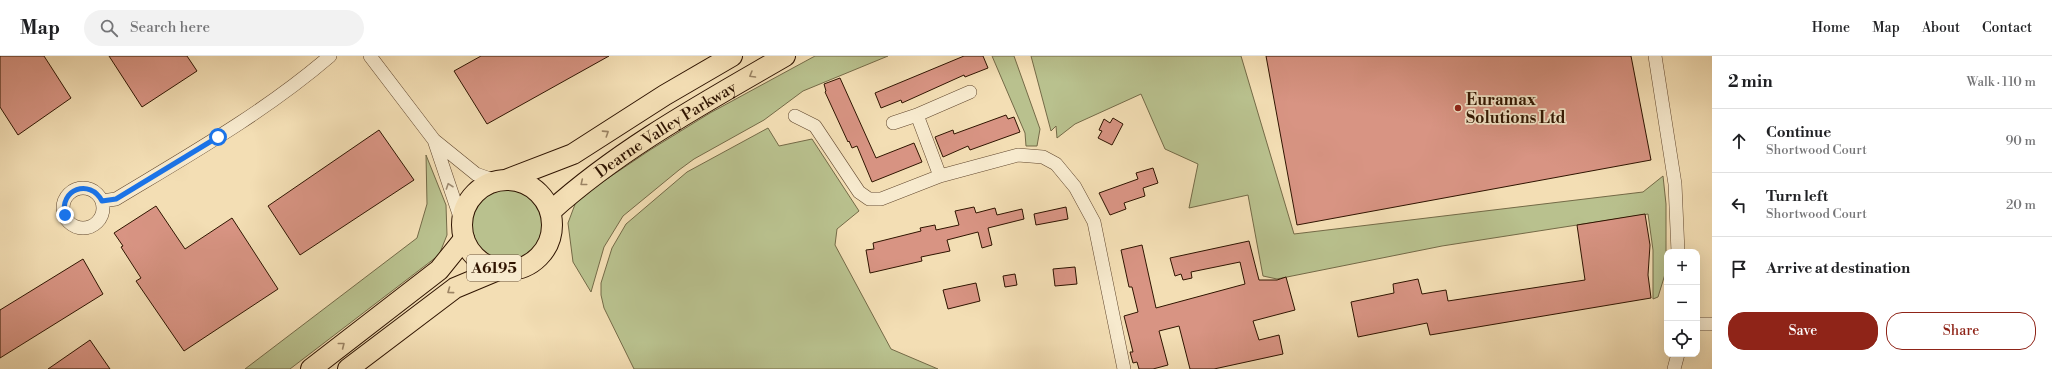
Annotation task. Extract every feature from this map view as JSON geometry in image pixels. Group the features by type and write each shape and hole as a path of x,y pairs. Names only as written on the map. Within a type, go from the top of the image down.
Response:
{"highway":[{"name":"Dearne Valley Parkway","path":"502,180 573,154 665,95 732,56"},
{"name":"Dearne Valley Parkway","path":"551,210 582,183 604,167 687,113 785,56"},
{"path":"502,180 521,181 533,187 542,196 551,210"},
{"name":"A6195","path":"502,180 483,186 472,196 464,209 463,231 469,250 477,259 487,266 498,270 513,270 526,266 538,259 547,248 552,235 551,210"},
{"name":"A6195","path":"311,369 439,270 463,231"},
{"name":"A6195","path":"348,369 455,288 498,270"}],"street":[{"path":"102,201 116,199 212,141 305,78 330,56"},
{"path":"370,56 434,140 476,174 502,180"},
{"path":"1655,56 1675,184 1678,249"},
{"path":"893,123 917,115 970,92"},
{"path":"917,115 940,176"},
{"path":"796,116 815,126 859,192 869,199 881,199 940,176 1018,155 1043,156 1056,164 1076,187 1094,222 1124,369"},
{"path":"434,140 463,231"},
{"path":"1700,324 1712,324"},
{"path":"1674,369 1677,357"}],"green space":[{"path":"815,56 888,56 803,91 764,120 694,159 679,170 623,216 604,247 591,292 573,262 568,223 577,199 650,150 710,113"},
{"path":"992,56 1014,56 1040,129 1037,146 1026,146 1025,133"},
{"path":"1031,56 1241,56 1294,234 1643,192 1663,176 1666,204 1666,249 1664,249 1664,278 1658,297 1653,299 1653,250 1648,214 1442,246 1277,279 1263,276 1248,195 1189,208 1198,164 1165,149 1141,94 1075,124 1057,138 1056,126 1051,131"},
{"path":"768,128 779,146 812,139 859,211 837,229 835,245 891,349 938,369 634,369 604,308 601,295 601,283 612,248 626,224 687,172"},
{"path":"426,155 446,205 447,235 439,255 290,369 245,369 417,238 427,204"},
{"path":"507,190 526,196 536,206 542,225 536,244 526,254 507,260 488,254 478,244 472,225 478,206 488,196"}],"building":[{"path":"0,56 44,56 71,98 18,135 0,107"},
{"path":"109,56 187,56 197,71 142,107"},
{"path":"481,56 609,56 487,124 454,71"},
{"path":"964,56 983,56 988,68 965,77 964,75 902,103 901,100 881,108 875,93"},
{"name":"Euramax Solutions Ltd","path":"1266,56 1631,56 1651,160 1297,225"},
{"path":"840,78 876,158 914,143 922,162 872,182 857,146 852,148 849,141 848,142 825,92 824,84"},
{"path":"1006,115 1008,119 1014,117 1020,132 970,150 968,146 943,157 935,137 953,130 954,134"},
{"path":"1113,118 1123,124 1112,145 1098,138 1102,131 1099,130 1104,119 1110,123"},
{"path":"379,130 414,180 300,255 268,206"},
{"path":"1153,168 1158,183 1143,188 1145,196 1124,203 1126,209 1110,215 1099,193 1138,179 1136,173"},
{"path":"156,206 185,249 232,218 278,289 184,351 136,281 141,278 121,247 123,246 114,233"},
{"path":"974,207 976,213 995,208 997,215 1022,209 1024,219 988,228 992,245 982,248 978,232 947,240 950,251 921,257 922,261 870,273 866,250 874,249 873,243 921,231 920,228 935,225 936,230 959,225 955,211"},
{"path":"1066,207 1068,219 1036,225 1034,214"},
{"path":"1645,214 1650,245 1648,275 1651,298 1430,335 1427,323 1358,337 1351,302 1394,293 1393,284 1418,279 1422,294 1446,290 1448,301 1585,280 1577,225"},
{"path":"1249,241 1259,280 1277,280 1286,277 1295,310 1253,321 1259,340 1279,335 1283,354 1214,369 1190,369 1179,326 1159,331 1168,365 1153,369 1139,369 1137,362 1133,363 1130,352 1133,352 1124,316 1138,312 1132,287 1129,287 1121,250 1142,245 1156,308 1245,284 1240,262 1191,272 1192,278 1183,280 1181,274 1175,276 1170,258"},
{"path":"83,259 103,294 0,358 0,310"},
{"path":"1075,267 1077,284 1055,286 1053,269"},
{"path":"1015,274 1017,285 1005,287 1003,276"},
{"path":"976,283 980,301 948,309 943,290"},
{"path":"90,340 110,369 48,369"}],"place":[{"name":"Euramax Solutions Ltd","path":"1458,108"}],"route":[{"path":"65,215 64,203 66,198 75,190 85,188 96,192 102,201 116,199 218,137"}]}
